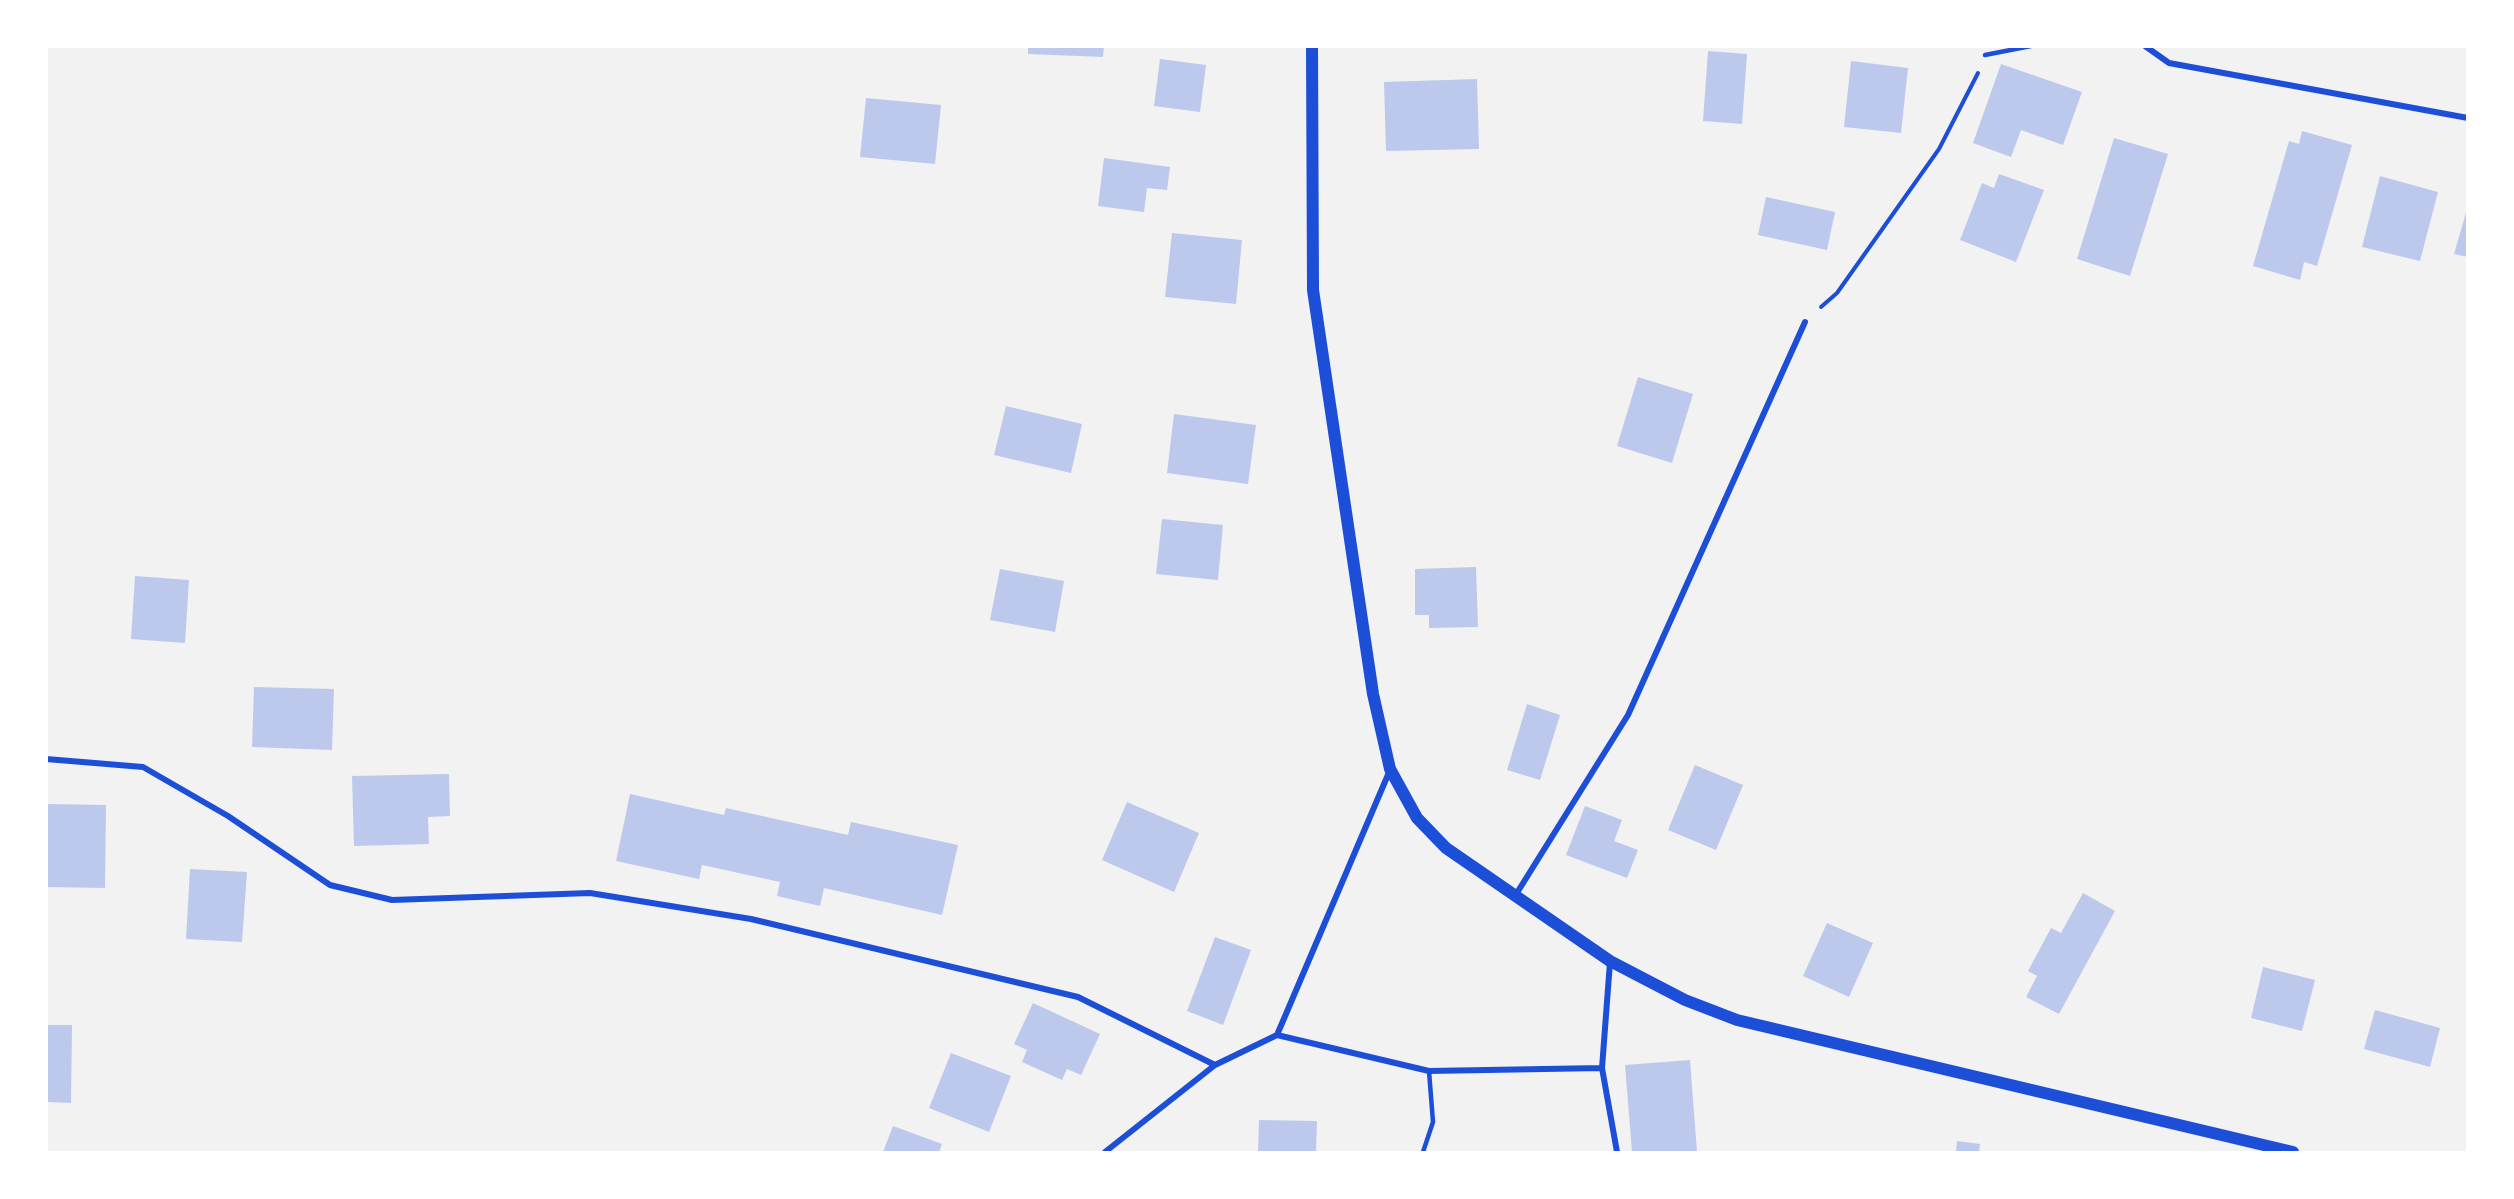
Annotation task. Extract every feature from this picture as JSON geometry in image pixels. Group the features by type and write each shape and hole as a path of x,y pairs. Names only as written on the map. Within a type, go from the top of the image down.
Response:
{"main road":[{"path":"1312,46 1313,290 1373,693 1390,769 1418,818 1446,848 1610,961 1685,1000 1737,1020 2293,1152"}],"street":[{"path":"2145,46 2169,63 2468,118"},
{"path":"1515,896 1628,715 1804,322"},
{"path":"46,759 143,767 228,816 330,885 392,900 590,893 751,919 1078,997 1215,1065"},
{"path":"1277,1035 1390,769"},
{"path":"1610,961 1602,1068 1617,1152"},
{"path":"1105,1152 1215,1065 1277,1035 1429,1071 1602,1068"}],"lane":[{"path":"1984,56 2031,46"},
{"path":"1423,1152 1433,1122 1429,1071"}],"path":[{"path":"1804,322 1837,293 1939,149 1984,56"}],"building":[{"path":"1028,46 1104,46 1103,57 1028,54"},
{"path":"1708,51 1747,54 1742,124 1703,121"},
{"path":"1160,59 1206,65 1200,112 1154,106"},
{"path":"1851,61 1908,68 1901,133 1844,127"},
{"path":"2001,64 2082,92 2063,145 2021,130 2011,157 1973,143"},
{"path":"1477,79 1479,149 1386,151 1384,82"},
{"path":"866,98 941,105 935,164 860,157"},
{"path":"2302,131 2352,145 2317,266 2304,262 2300,280 2253,266 2289,141 2299,144"},
{"path":"2114,138 2168,154 2130,276 2077,259"},
{"path":"1104,158 1170,167 1167,190 1147,188 1144,212 1098,206"},
{"path":"1999,174 2044,190 2016,262 1960,240 1982,183 1994,188"},
{"path":"2380,176 2438,192 2420,261 2362,247"},
{"path":"1766,197 1835,212 1827,250 1758,235"},
{"path":"2468,209 2468,257 2454,254"},
{"path":"1172,233 1242,240 1236,304 1165,297"},
{"path":"1638,377 1693,394 1672,463 1617,446"},
{"path":"1006,406 1082,424 1071,473 994,455"},
{"path":"1174,414 1256,425 1248,484 1167,473"},
{"path":"1162,519 1223,525 1218,580 1156,574"},
{"path":"1476,567 1478,627 1429,628 1429,615 1415,615 1415,569"},
{"path":"1000,569 1064,581 1055,632 990,620"},
{"path":"135,576 189,580 185,643 131,639"},
{"path":"254,687 334,689 332,750 252,747"},
{"path":"1527,704 1560,715 1540,780 1507,770"},
{"path":"1695,765 1743,785 1716,850 1668,830"},
{"path":"449,774 450,816 428,817 429,844 354,846 352,776"},
{"path":"630,794 724,815 726,808 848,835 851,822 958,845 942,915 824,888 820,906 777,896 780,882 702,865 699,879 616,861"},
{"path":"1127,802 1199,833 1174,892 1102,860"},
{"path":"46,804 106,805 105,888 46,887"},
{"path":"1585,806 1622,820 1614,841 1638,850 1627,878 1566,855"},
{"path":"190,869 247,872 242,942 186,939"},
{"path":"2083,893 2115,911 2059,1014 2026,997 2037,976 2028,971 2051,928 2061,933"},
{"path":"1827,923 1873,943 1849,997 1803,976"},
{"path":"1215,937 1251,950 1223,1025 1187,1011"},
{"path":"2263,967 2315,980 2302,1031 2251,1018"},
{"path":"1033,1003 1100,1034 1081,1075 1067,1069 1062,1080 1022,1062 1027,1050 1014,1044"},
{"path":"2375,1010 2440,1028 2430,1067 2364,1049"},
{"path":"46,1025 72,1025 71,1103 46,1102"},
{"path":"951,1053 1011,1076 989,1132 929,1108"},
{"path":"1690,1060 1697,1152 1632,1152 1625,1065"},
{"path":"1259,1120 1317,1121 1316,1152 1258,1152"},
{"path":"893,1126 942,1144 939,1152 883,1152"},
{"path":"1957,1141 1980,1144 1979,1152 1956,1152"}]}
